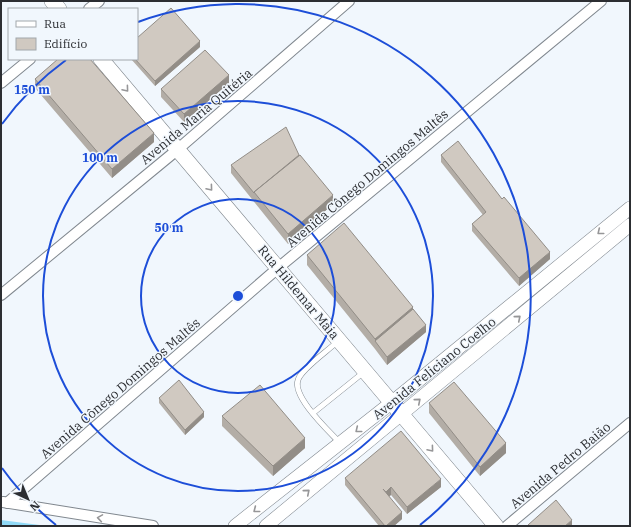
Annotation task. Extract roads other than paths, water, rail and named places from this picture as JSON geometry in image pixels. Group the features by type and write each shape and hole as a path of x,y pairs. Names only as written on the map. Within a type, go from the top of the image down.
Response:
{"main road":[{"name":"Rua Hildemar Maia","path":"102,60 496,526"}],"street":[{"path":"90,8 99,1"},
{"name":"Avenida Maria Quitéria","path":"1,295 178,150 349,1"},
{"name":"Avenida Cônego Domingos Maltês","path":"4,502 278,268 601,1"},
{"path":"1,83 29,60"},
{"name":"Avenida Feliciano Coelho","path":"235,526 392,403 630,208"},
{"name":"Avenida Feliciano Coelho","path":"266,526 630,226"},
{"name":"Avenida Pedro Baião","path":"507,526 630,423"},
{"path":"4,502 153,526"}],"lane":[{"path":"339,340 298,379 298,390 304,402 340,444"},
{"path":"313,413 365,371"}],"water":[{"path":"1,520 47,526 1,526"}]}
